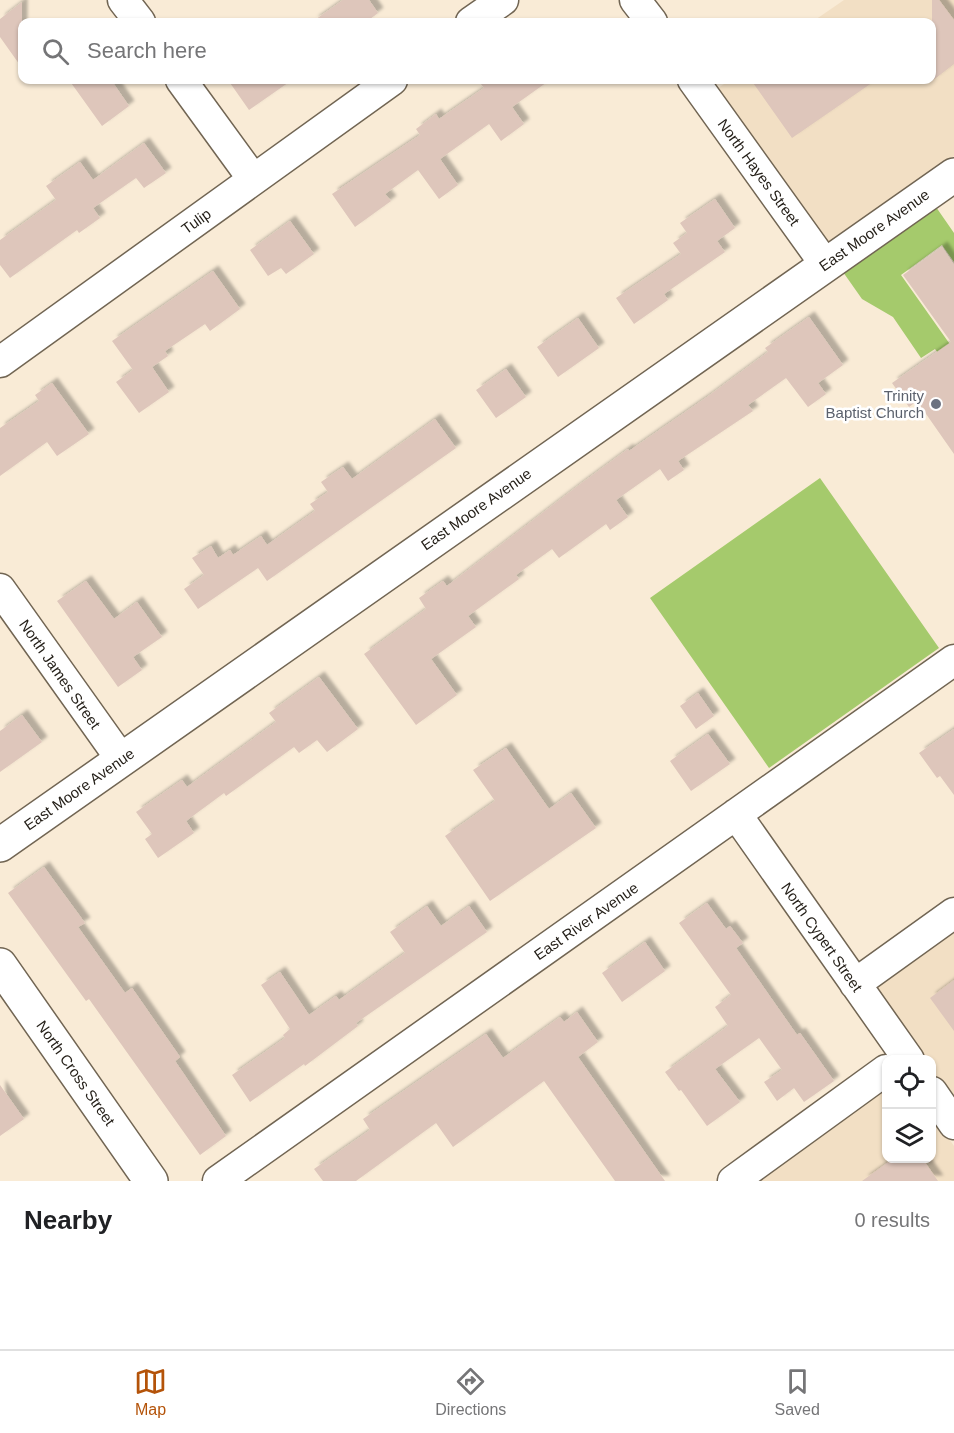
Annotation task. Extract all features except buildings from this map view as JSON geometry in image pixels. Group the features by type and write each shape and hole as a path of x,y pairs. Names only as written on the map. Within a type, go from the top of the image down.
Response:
{"street":[{"path":"123,0 137,18"},
{"path":"477,18 502,0"},
{"path":"636,0 649,18"},
{"path":"184,84 254,179"},
{"name":"Tulip","path":"0,362 386,84"},
{"name":"North Hayes Street","path":"696,84 825,264"},
{"name":"East Moore Avenue","path":"0,845 954,175"},
{"name":"North James Street","path":"0,589 121,759"},
{"name":"East River Avenue","path":"218,1181 954,660"},
{"name":"North Cypert Street","path":"736,814 855,984 897,1055"},
{"path":"855,984 954,913"},
{"name":"North Cross Street","path":"0,965 152,1181"},
{"path":"733,1181 882,1075"},
{"path":"936,1098 954,1124"}],"shaded area":[{"path":"844,0 954,0 954,156 827,245 718,88 724,84 936,84 936,18 818,18"},
{"path":"954,918 954,1111 936,1086 936,1055 914,1055 863,984"},
{"path":"882,1083 882,1163 936,1163 936,1121 954,1146 954,1181 744,1181"}],"green space":[{"path":"936,207 954,233 954,262 942,245 901,275 954,350 944,361 935,349 921,358 893,317 862,299 843,272"},
{"path":"820,478 939,648 769,768 650,598"}],"place":[{"name":"Trinity Baptist Church","path":"936,404"}]}
